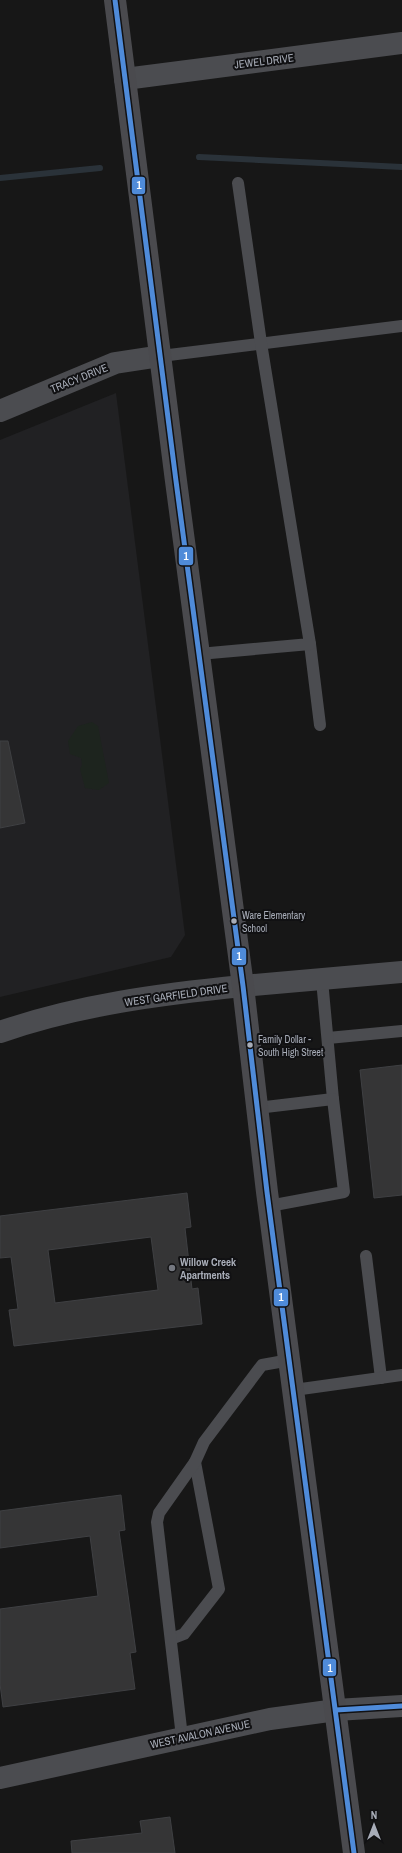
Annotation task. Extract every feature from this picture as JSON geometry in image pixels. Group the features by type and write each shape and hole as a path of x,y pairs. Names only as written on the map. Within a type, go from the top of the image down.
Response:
{"main road":[{"path":"115,0 243,986 269,1206 354,1853"}],"street":[{"name":"JEWEL DRIVE","path":"125,79 402,43"},
{"name":"TRACY DRIVE","path":"0,411 116,363 161,356"},
{"name":"WEST GARFIELD DRIVE","path":"0,1032 53,1016 106,1005 168,995 243,986 402,972"},
{"name":"WEST AVALON AVENUE","path":"0,1778 182,1737 270,1719 336,1710 402,1706"}],"lane":[{"path":"238,183 261,343 310,644 320,725"},
{"path":"161,356 402,326"},
{"path":"199,654 310,644"},
{"path":"269,1206 344,1192 333,1099 322,980"},
{"path":"328,1038 402,1031"},
{"path":"257,1108 333,1099"},
{"path":"366,1256 381,1378"},
{"path":"182,1737 157,1522 159,1513 195,1462 204,1442 262,1365 290,1360"},
{"path":"294,1390 402,1375"},
{"path":"171,1639 184,1634 219,1589 195,1462"}],"shaded area":[{"path":"116,393 185,935 171,957 0,997 0,440"},
{"path":"92,722 98,726 109,783 99,790 85,788 80,769 82,765 81,758 70,754 68,741 78,726"}],"building":[{"path":"0,741 8,741 25,823 0,828"},
{"path":"402,1065 402,1195 374,1198 360,1070"},
{"name":"Willow Creek Apartments","path":"187,1193 191,1227 185,1228 192,1289 198,1288 202,1324 14,1346 9,1310 18,1309 11,1257 0,1258 0,1216","holes":["151,1237 158,1290 55,1303 48,1250"]},
{"path":"121,1495 125,1530 119,1531 136,1652 130,1653 135,1689 3,1707 0,1684 0,1609 98,1596 90,1536 0,1548 0,1511"},
{"path":"170,1817 175,1853 72,1853 71,1841 142,1833 140,1821"}],"waterway":[{"path":"199,157 402,167"},
{"path":"0,178 100,168"}],"transit line":[{"name":"1","path":"115,0 176,481 243,986 267,1192 354,1853"},
{"name":"1","path":"336,1710 402,1706"}],"place":[{"name":"Ware Elementary School","path":"234,921"},
{"name":"Family Dollar - South High Street","path":"250,1045"},
{"name":"Willow Creek Apartments","path":"172,1268"}]}
